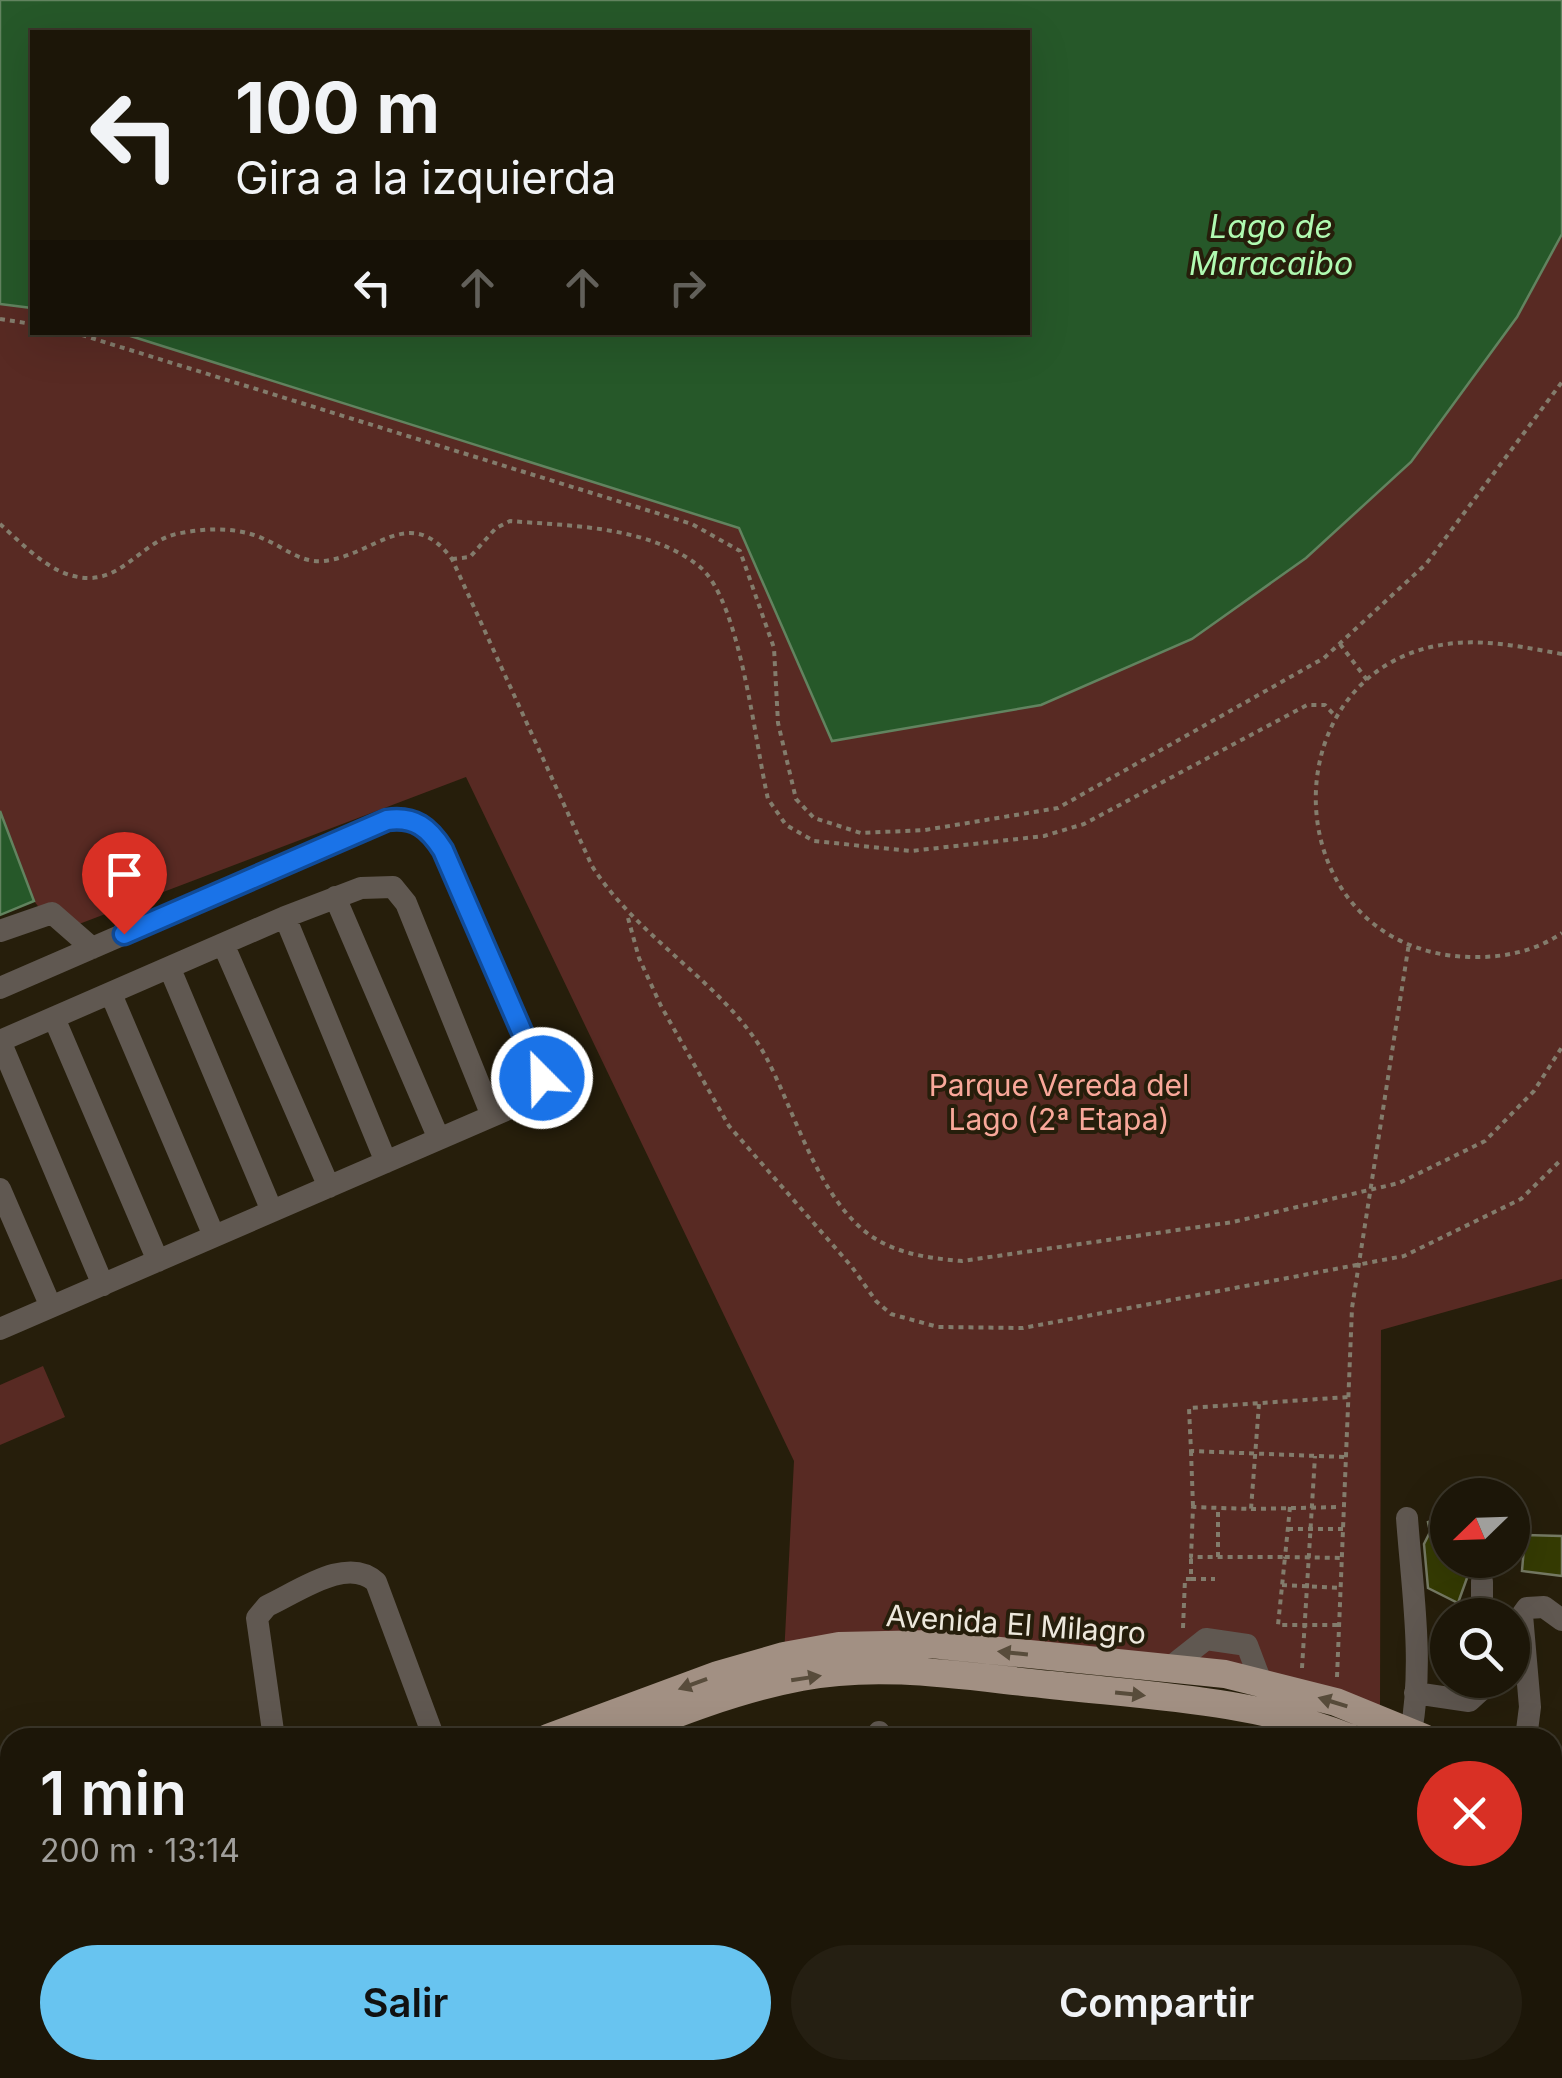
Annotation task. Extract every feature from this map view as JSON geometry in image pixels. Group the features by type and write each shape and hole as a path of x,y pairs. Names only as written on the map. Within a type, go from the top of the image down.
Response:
{"main road":[{"name":"Avenida El Milagro","path":"575,1728 718,1675 840,1646 931,1644 1175,1663 1336,1702 1400,1728"},
{"name":"Avenida El Milagro","path":"662,1728 802,1677 910,1670 1228,1706 1282,1715 1320,1728"}],"street":[{"path":"0,988 387,820 403,818 430,831 443,850 542,1078 536,1097 0,1329"},
{"path":"103,1285 0,1041 285,917 361,888 392,887 406,903 492,1116"},
{"path":"335,898 439,1139"},
{"path":"0,931 52,913 92,948"},
{"path":"285,917 386,1162"},
{"path":"224,946 328,1187"},
{"path":"170,969 272,1211"},
{"path":"111,994 214,1236"},
{"path":"54,1018 158,1261"},
{"path":"0,1189 50,1307"},
{"path":"1407,1518 1417,1728"},
{"path":"273,1728 258,1618 267,1606 347,1570 366,1572 376,1582 430,1728"},
{"path":"1482,1582 1482,1598"},
{"path":"1527,1728 1530,1706 1522,1615 1527,1608 1544,1607 1562,1620"},
{"path":"1416,1693 1430,1695"}],"path":[{"path":"0,319 30,324"},
{"path":"82,335 692,524 740,551 774,648 778,723 796,799 814,818 861,833 925,830 1058,808 1324,658 1426,564 1562,382"},
{"path":"452,560 470,557 496,528 510,521 604,530 658,543 700,567 725,607 768,799 786,824 814,842 910,851 1044,836 1084,824 1307,705 1325,705 1336,717"},
{"path":"0,524 38,558 70,576 92,578 114,574 152,543 198,530 233,530 317,562 342,558 401,533 418,532 438,541 452,560 592,866 627,914 726,1007 756,1043 794,1124 860,1227 908,1253 962,1260 1233,1222 1400,1183 1485,1141 1534,1091 1562,1048"},
{"path":"1562,654 1459,642 1427,648 1368,681 1352,694 1336,717 1316,770 1315,830 1336,883 1367,918 1409,943 1444,956 1499,958 1547,943 1562,933"},
{"path":"1340,644 1368,681"},
{"path":"627,914 639,958 661,1006 728,1126 891,1314 938,1327 1023,1328 1357,1268 1404,1256 1521,1199 1562,1159"},
{"path":"1336,1702 1357,1268 1409,943"},
{"path":"1191,1580 1189,1408 1348,1397"},
{"path":"1251,1509 1259,1404"},
{"path":"1191,1451 1346,1457"},
{"path":"1300,1693 1315,1456"},
{"path":"1290,1507 1278,1624 1339,1625"},
{"path":"1192,1508 1343,1507"},
{"path":"1218,1508 1218,1557"},
{"path":"1288,1529 1343,1528"},
{"path":"1191,1556 1342,1558"},
{"path":"1175,1663 1185,1579 1214,1579"},
{"path":"1282,1586 1340,1588"}],"green space":[{"name":"Parque Vereda del Lago (2ª Etapa)","path":"1562,234 1562,1279 1381,1330 1380,1708 1039,1656 784,1656 794,1461 466,777 58,932 34,901 0,811 0,304 30,308 30,335 127,335 739,528 832,741 1192,639 1306,558 1411,462 1517,317"},
{"path":"43,1366 65,1417 0,1445 0,1385"}],"water":[{"name":"Lago de Maracaibo","path":"0,0 1562,0 1562,234 1517,317 1411,462 1306,558 1192,639 1041,705 832,741 739,528 127,335 1030,335 1030,30 30,30 30,308 0,304"},
{"path":"0,811 34,901 0,915"}],"building":[{"path":"1430,1532 1430,1578 1467,1578 1460,1598 1448,1598 1428,1588 1424,1544"},
{"path":"1530,1535 1562,1536 1562,1576 1530,1572"}],"route":[{"path":"124,934 387,820 403,818 418,823 430,831 443,850 542,1078"}]}
